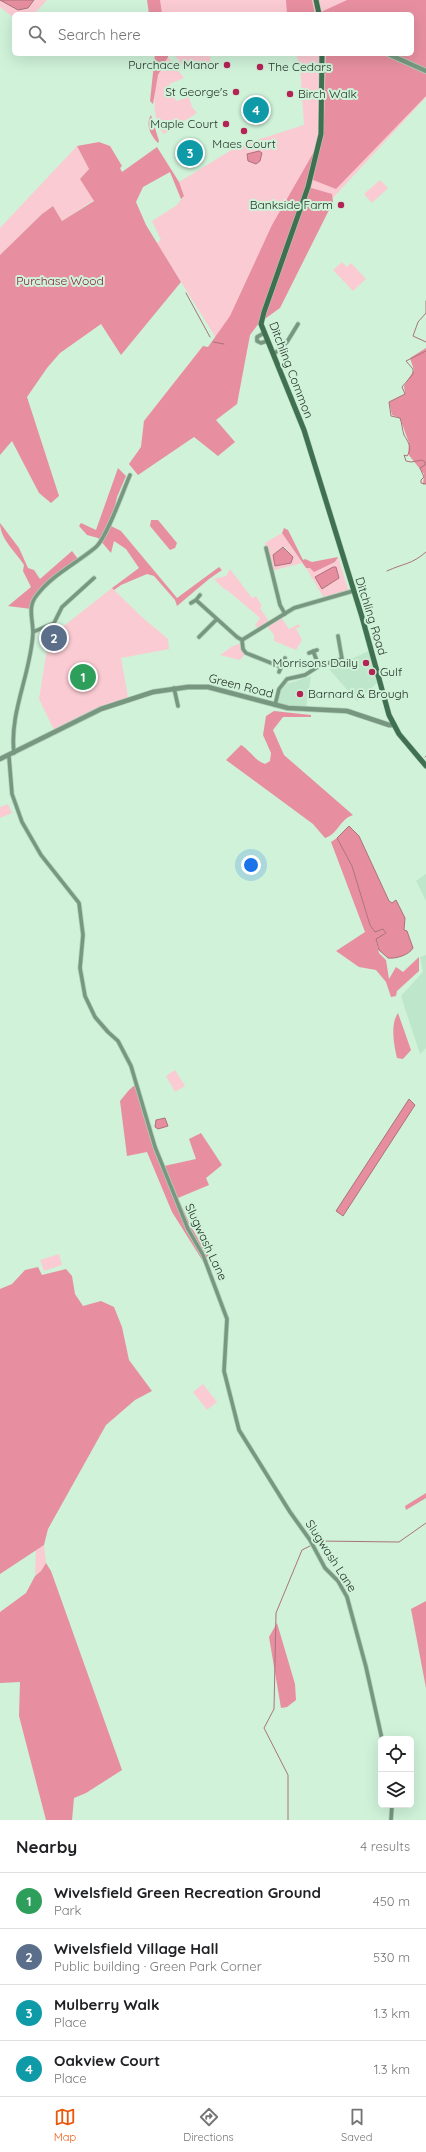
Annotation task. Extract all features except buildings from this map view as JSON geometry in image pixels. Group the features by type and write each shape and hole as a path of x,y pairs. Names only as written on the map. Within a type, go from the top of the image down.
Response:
{"main road":[{"path":"316,0 319,12"},
{"name":"Ditchling Common","path":"313,462 304,430 274,354 264,333 261,322 308,187 318,148 321,134 322,56"},
{"name":"Ditchling Road","path":"313,462 373,655 383,696 394,725 426,766"}],"street":[{"path":"392,56 426,71"},
{"path":"274,354 281,349 298,331 298,324"},
{"path":"264,333 257,337 257,341 261,343 268,341"},
{"path":"14,754 15,728 33,632 30,610 37,595 76,561 97,546 130,475"},
{"path":"266,548 280,605 285,614"},
{"path":"262,555 267,554"},
{"path":"33,632 54,623 62,607 94,578"},
{"path":"242,640 294,608 353,591"},
{"path":"190,603 196,600 200,595"},
{"path":"196,600 242,640 243,649 246,653 281,667"},
{"path":"199,637 217,619"},
{"path":"275,705 279,689 287,679 305,675 319,666 342,659 338,636"},
{"path":"313,651 319,666"},
{"path":"279,672 286,658"},
{"name":"Green Road","path":"0,760 9,757 101,709 129,698 174,688 208,687 275,705 306,710 347,712 389,726 394,725"},
{"path":"174,688 178,706"},
{"name":"Slugwash Lane","path":"9,757 12,794 22,822 41,855 79,903 83,936 80,968 85,996 95,1017 118,1041 131,1066 147,1126 166,1177 188,1229 203,1255 227,1319 224,1371 239,1430 310,1540 325,1568 338,1581 347,1597 366,1667 381,1736"},
{"path":"391,1820 392,1808"}],"shaded area":[{"path":"0,0 47,0 36,12 12,12 12,16 0,7"},
{"path":"0,0 34,0 28,8 18,10"},
{"path":"157,0 426,0 426,97 332,199 250,335 237,404 138,475 129,464 141,447 144,421 203,346 208,348 216,338 157,243 161,240 152,221 177,205 184,196 179,182 238,146 304,125 300,67 297,56 414,56 414,12 159,12"},
{"path":"176,56 210,56 211,62 192,68 190,64 183,66"},
{"path":"168,57 184,78 169,84 176,101 189,97 192,107 197,113 164,134 157,122 155,90 158,76"},
{"path":"77,146 89,169 80,179 94,200 62,221 53,206 42,214 0,255 0,228"},
{"path":"259,151 262,153 260,161 256,164 248,161 247,154"},
{"path":"380,180 388,188 372,203 364,194"},
{"path":"342,262 347,267 351,263 366,279 353,291 333,270"},
{"path":"282,533 302,563 271,571 265,543","holes":["281,547 285,547 293,557 291,563 275,566 273,555"]},
{"path":"283,547 293,557 291,563 275,566 273,555"},
{"path":"338,557 349,592 324,598 306,568 335,563"},
{"path":"333,567 336,567 339,578 322,589 315,577"},
{"path":"230,569 252,598 256,596 262,606 260,608 270,623 281,617 289,629 299,624 300,627 296,628 302,640 296,650 274,641 274,635 267,626 260,630 255,625 260,618 214,579 226,576"},
{"path":"112,588 143,618 168,639 169,649 121,658 128,697 76,718 54,730 39,699 47,649 42,642 45,638 65,625"},
{"path":"242,643 246,653 240,660 220,655 233,646"},
{"path":"369,651 377,683 357,701 329,669"},
{"path":"311,676 306,708 278,704 280,689 287,682 290,683"},
{"path":"8,804 12,813 0,818 0,807"},
{"path":"349,826 359,836 389,901 392,903 396,900 405,918 404,930 407,931 413,948 409,953 395,958 388,958 379,950 376,939 386,933 383,929 375,932 370,925 352,866 337,838"},
{"path":"426,874 426,901 416,881"},
{"path":"426,955 426,1048 420,1054 401,996 423,972 420,957"},
{"path":"175,1070 185,1086 175,1092 166,1076"},
{"path":"409,1099 415,1105 343,1216 336,1211"},
{"path":"165,1118 168,1126 158,1129 155,1127 156,1120"},
{"path":"59,1254 62,1265 44,1271 40,1260"},
{"path":"203,1384 217,1402 207,1410 193,1392"},
{"path":"44,1545 46,1563 41,1571 35,1575 36,1550"}],"green space":[{"path":"147,0 160,0 162,12 149,12"},
{"path":"286,0 312,0 315,12 287,12"},
{"path":"347,0 426,0 426,96 336,189 313,180 324,117 326,56 414,56 414,12 321,12"},
{"path":"155,56 168,56 158,75 153,104 150,101"},
{"path":"151,115 159,141 158,143 153,137 149,126 149,119"},
{"name":"Purchase Wood","path":"99,142 110,146 122,166 120,168 122,172 157,147 179,182 184,196 181,199 170,172 143,187 136,202 146,225 181,282 121,355 101,324 60,353 47,368 27,397 59,496 51,503 39,493 12,441 0,455 0,255 42,214 53,206 62,221 94,201 80,179 89,169 77,146"},
{"path":"319,143 308,187 332,194 333,202 280,308 259,323 250,335 237,404 216,420 235,442 218,456 194,437 138,475 129,464 141,447 144,421 203,346 208,347 230,316 272,225"},
{"path":"426,348 426,484 423,485 424,474 408,454 409,443 400,418 392,415 389,402 405,394 404,386 414,370 410,358"},
{"path":"118,468 126,476 117,497 111,526 121,531 177,598 219,567 222,570 177,606 175,600 154,576 147,574 121,585 114,590 112,588 139,568 126,549 114,541 111,553 98,538 87,535 79,526 81,523 96,530"},
{"path":"151,520 158,520 177,543 175,548 170,550 150,526"},
{"path":"0,523 19,548 28,568 34,570 40,579 72,551 78,559 37,595 31,609 8,606 31,587 23,571 24,565 5,540"},
{"path":"284,528 288,530 303,560 305,559 312,562 338,557 335,562 314,572 310,568 306,568 282,533"},
{"path":"274,711 311,715 311,717 283,717 273,730 284,755 353,815 345,820 333,834 325,838 313,824 226,760 241,745 261,762 265,764 270,761 271,753 263,735 266,716"},
{"path":"337,838 352,866 370,925 375,932 384,929 386,933 376,940 379,953 386,960 389,979 396,967 403,972 419,957 419,971 397,991 396,996 391,997 386,982 376,970 359,967 336,951 365,932 331,842"},
{"path":"398,1013 411,1050 403,1059 397,1058 394,1041 393,1029"},
{"path":"136,1084 146,1122 164,1166 196,1159 189,1139 201,1133 222,1165 206,1178 209,1185 178,1198 191,1227 212,1261 204,1263 172,1212 147,1152 127,1156 120,1101"},
{"path":"38,1267 42,1275 66,1269 72,1276 75,1294 83,1306 101,1301 114,1307 122,1327 129,1360 152,1391 135,1400 106,1425 48,1529 44,1545 0,1574 0,1289 12,1284 25,1270"},
{"path":"426,1493 426,1498 406,1510 405,1506"},
{"path":"46,1563 51,1571 122,1770 86,1793 74,1798 72,1820 46,1820 19,1716 20,1682 0,1683 0,1612 26,1593 35,1576 41,1571"},
{"path":"426,1601 426,1688 411,1609"},
{"path":"277,1623 295,1684 296,1700 287,1707 281,1708 269,1637"}],"waterway":[{"path":"186,293 210,337"},
{"path":"426,301 426,313 418,322 413,336 426,342"},
{"path":"213,342 224,344"},
{"path":"426,351 406,361 413,369 413,374 402,387 405,394 389,402 391,416 400,418 404,435 410,448 407,456 404,455 406,461 411,462 422,460 425,462 425,465 420,468 424,477 421,480 421,483 426,484"},
{"path":"387,571 412,562 426,552"},
{"path":"314,1543 318,1541 399,1542 426,1523"},
{"path":"288,1820 288,1775 264,1728 274,1709 276,1613 302,1550 310,1546"}],"place":[{"name":"Purchace Manor","path":"227,65"},
{"name":"The Cedars","path":"260,67"},
{"name":"St George's","path":"236,92"},
{"name":"Birch Walk","path":"290,94"},
{"name":"Oakview Court","path":"256,110"},
{"name":"Maple Court","path":"226,124"},
{"name":"Maes Court","path":"244,131"},
{"name":"Mulberry Walk","path":"190,153"},
{"name":"Bankside Farm","path":"341,205"},
{"name":"Wivelsfield Village Hall","path":"54,638"},
{"name":"Morrisons Daily","path":"366,663"},
{"name":"Gulf","path":"372,672"},
{"name":"Wivelsfield Green Recreation Ground","path":"83,677"},
{"name":"Barnard & Brough","path":"300,694"}]}
